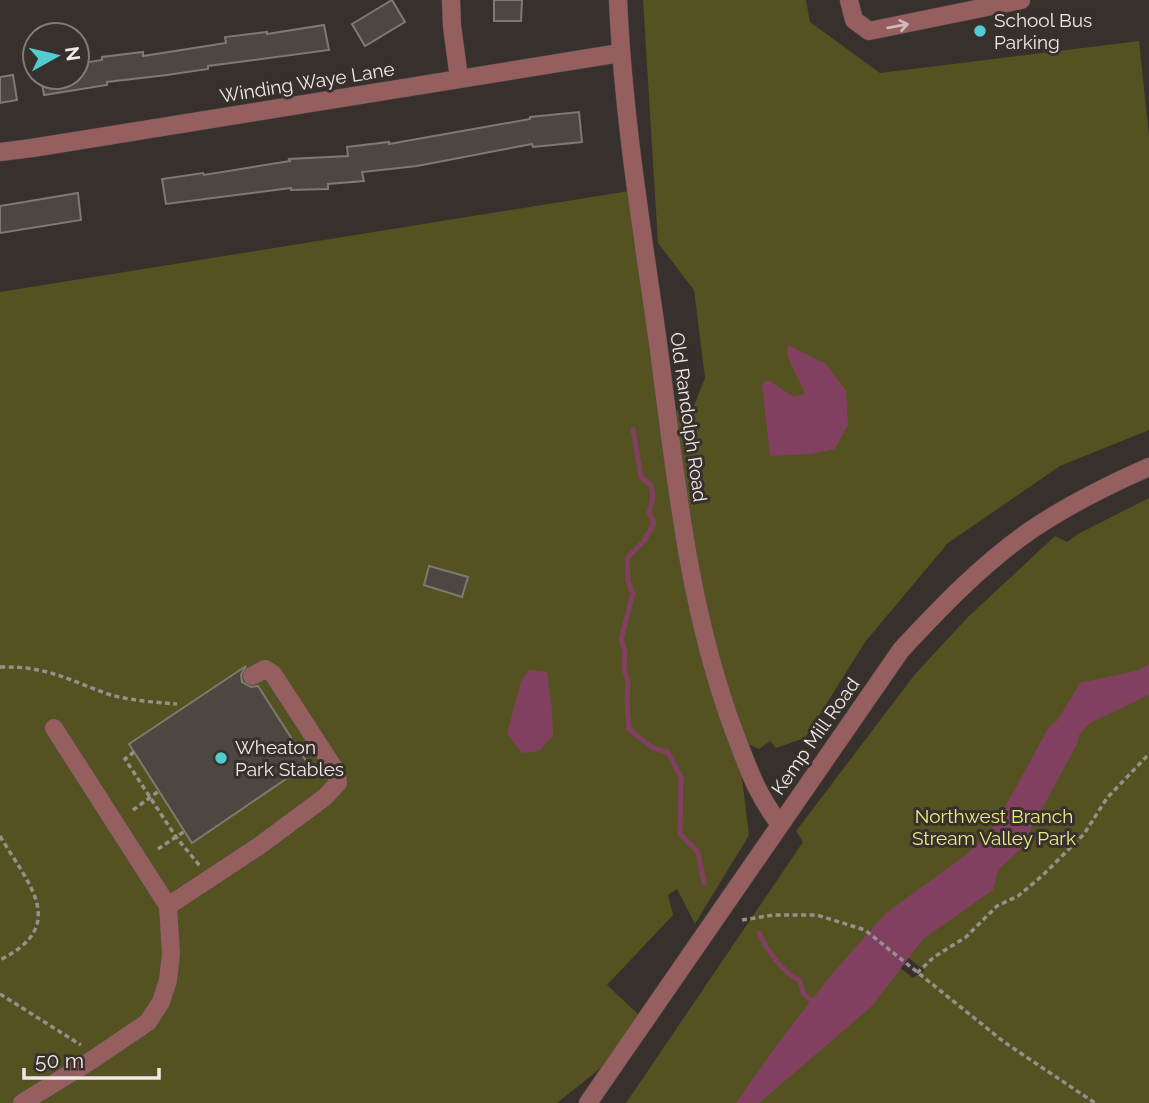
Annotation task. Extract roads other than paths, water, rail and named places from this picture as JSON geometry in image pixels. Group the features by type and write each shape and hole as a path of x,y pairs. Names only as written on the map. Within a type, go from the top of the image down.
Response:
{"street":[{"path":"451,0 459,78"},
{"name":"Old Randolph Road","path":"618,0 635,190 677,487 701,625 718,687 747,763 762,801 779,823"},
{"path":"849,0 854,20 869,31 1021,0"},
{"name":"Winding Waye Lane","path":"0,152 621,53"},
{"name":"Kemp Mill Road","path":"588,1103 901,650 978,572 1030,531 1092,493 1149,467"},
{"path":"168,906 259,846 326,797 338,783 336,771 273,674 265,669 252,676"},
{"path":"22,1103 148,1022 161,1002 168,980 171,954 168,906 54,729"}],"waterway":[{"path":"633,429 641,477 651,485 653,497 649,513 654,523 644,541 627,558 628,581 633,593 621,640 628,681 629,729 653,748 668,752 681,777 680,834 698,852 704,883"},
{"path":"973,871 1007,839 1062,737"},
{"path":"759,933 776,960 800,981 803,993 816,1005"}],"place":[{"name":"School Bus Parking","path":"980,31"},
{"name":"Wheaton Park Stables","path":"221,758"}],"park label":[{"name":"Northwest Branch Stream Valley Park","path":"994,827"}]}
